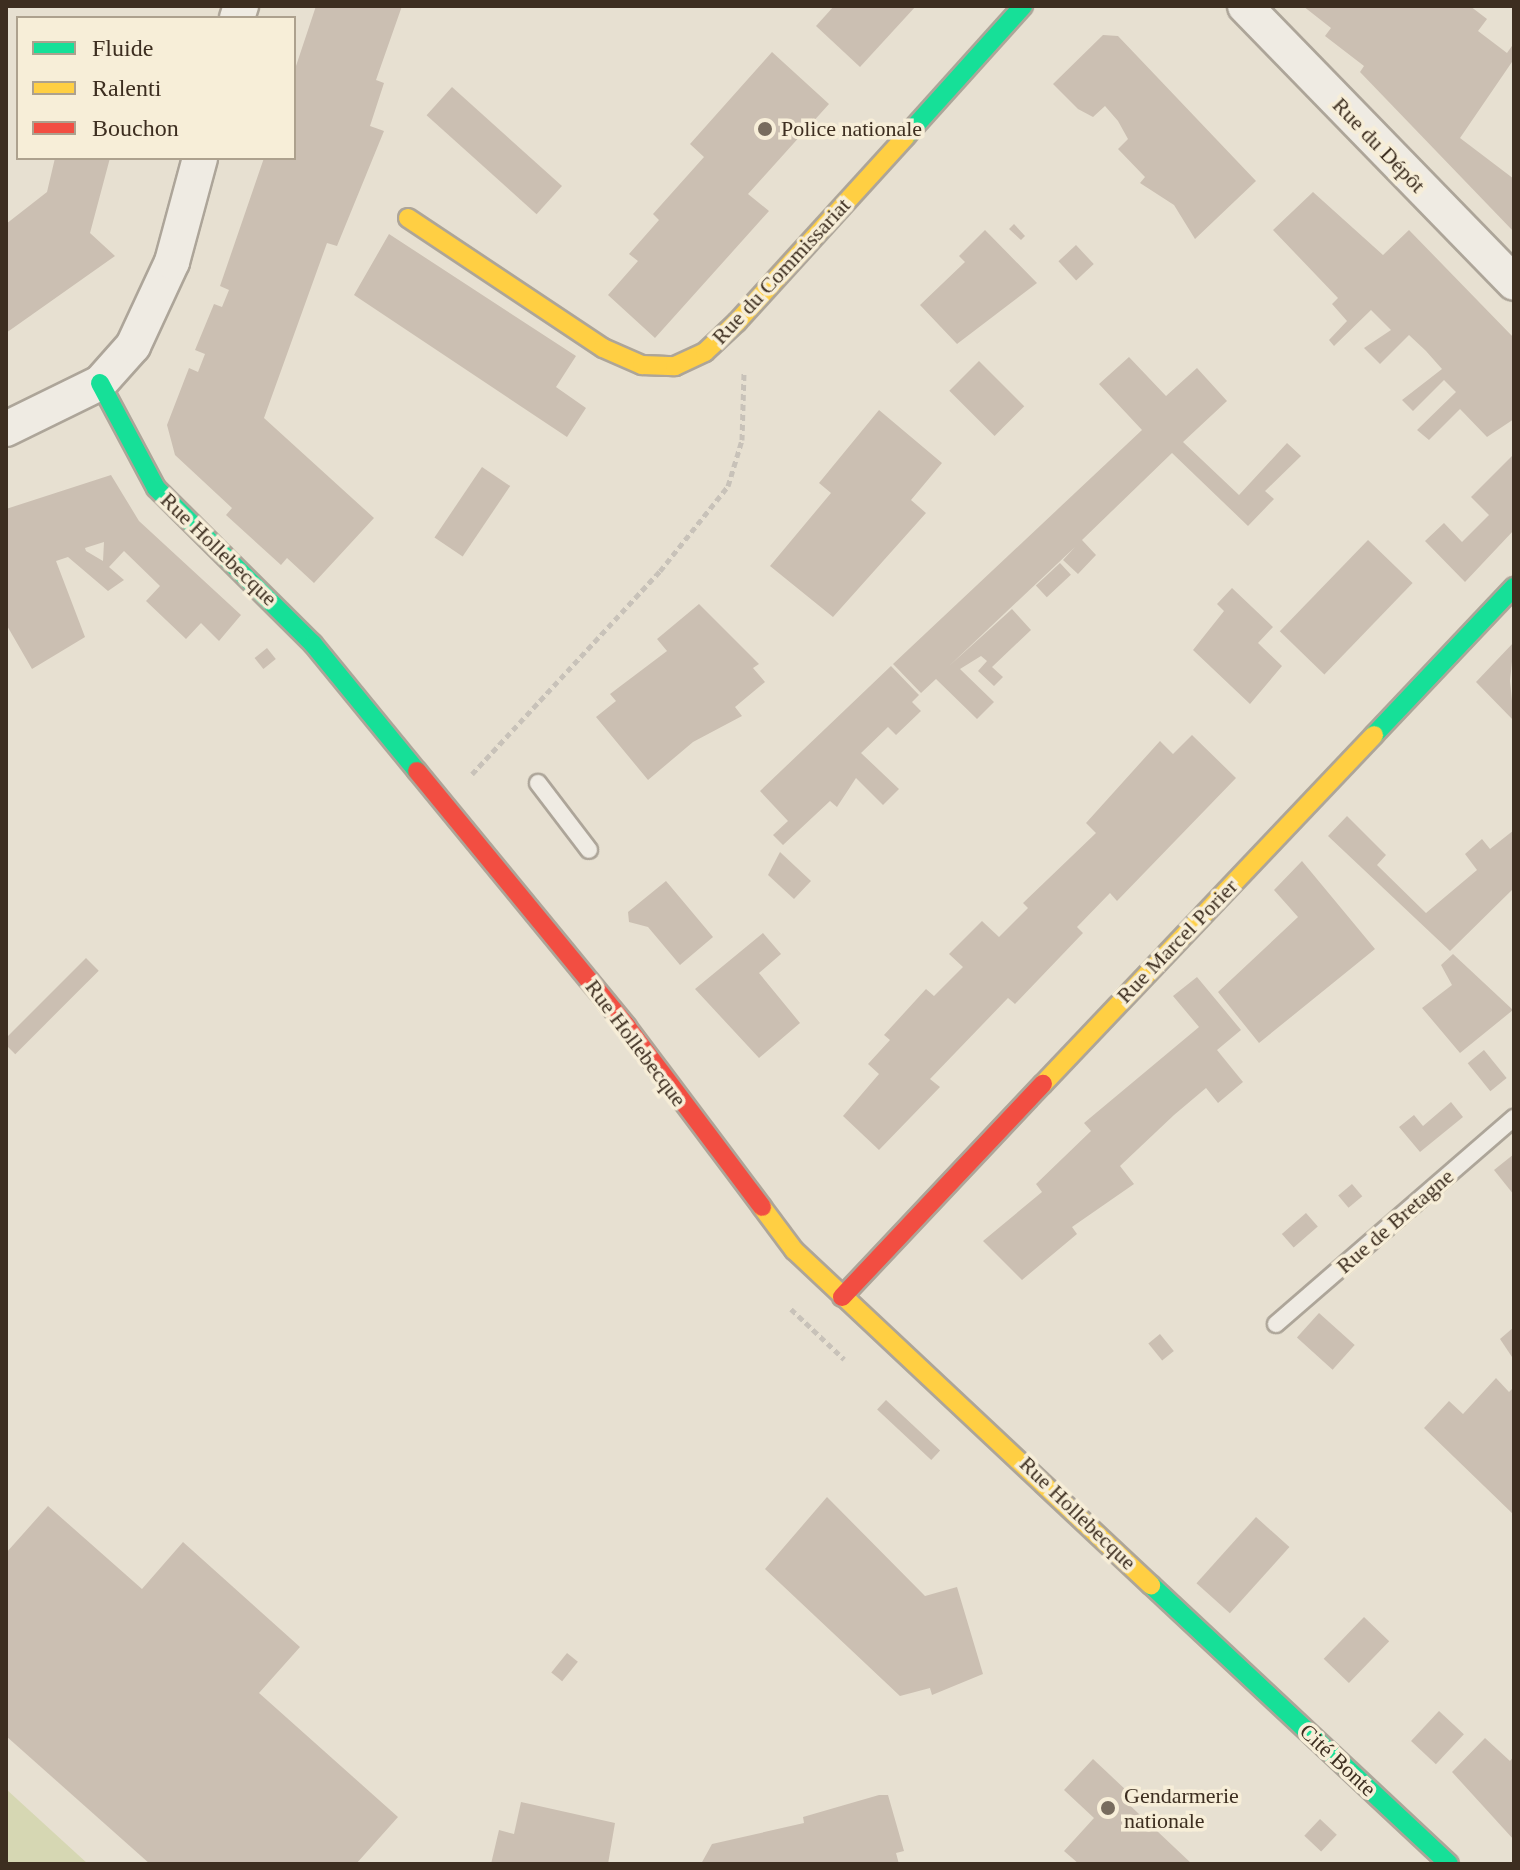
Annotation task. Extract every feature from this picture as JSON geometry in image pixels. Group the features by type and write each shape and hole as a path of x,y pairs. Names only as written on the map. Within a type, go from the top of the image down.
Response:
{"street":[{"name":"Rue du Commissariat","path":"408,218 603,348 642,365 690,360 737,322 1023,6"},
{"name":"Rue du Dépôt","path":"1245,6 1514,283"},
{"path":"6,429 100,383 133,346 162,288 199,160"},
{"name":"Rue Hollebecque","path":"100,383 156,488 272,598 627,1027 767,1220 842,1297 1228,1655"},
{"name":"Rue Marcel Porier","path":"842,1297 1514,587"},
{"name":"Cité Bonte","path":"1228,1655 1449,1864"}],"lane":[{"path":"538,783 589,850"},
{"name":"Rue de Bretagne","path":"1276,1324 1514,1118"}],"path":[{"path":"442,802 511,737 728,486 746,410 737,322"}],"green space":[{"path":"6,1789 88,1864 6,1864"}],"building":[{"path":"316,6 402,6 376,80 384,83 370,126 384,131 337,246 327,243 264,418 374,518 314,583 287,558 281,565 226,515 232,508 175,455 167,425 189,368 198,372 205,354 195,350 214,304 222,307 229,290 220,286 263,160 296,160 296,66"},
{"path":"834,6 916,6 860,67 816,26"},
{"path":"1303,6 1470,6 1487,19 1478,31 1507,53 1514,43 1514,59 1460,138 1514,179 1514,232 1360,72 1364,66 1325,36 1331,28"},
{"path":"1103,35 1118,36 1256,181 1195,239 1174,205 1140,183 1145,177 1118,149 1128,139 1105,106 1093,117 1078,109 1053,84"},
{"path":"772,52 829,104 748,194 769,211 655,338 608,295 638,261 629,254 659,220 653,214 704,157 690,144"},
{"path":"452,87 562,186 537,214 427,115"},
{"path":"55,160 109,160 90,233 115,256 6,333 6,224 47,192"},
{"path":"1313,192 1383,255 1409,230 1514,338 1514,419 1487,437 1460,409 1429,440 1417,430 1456,392 1444,380 1413,411 1402,400 1442,369 1426,351 1409,335 1380,364 1364,348 1391,330 1371,310 1334,346 1329,340 1347,321 1332,304 1338,298 1273,230"},
{"path":"1014,224 1025,236 1021,240 1009,229"},
{"path":"985,230 1037,283 957,344 920,305 965,262 959,256"},
{"path":"389,234 576,356 556,387 586,408 567,437 354,295"},
{"path":"1076,245 1094,264 1076,280 1058,261"},
{"path":"1129,357 1166,396 1197,368 1227,401 1183,442 1239,495 1287,443 1301,456 1265,491 1274,499 1248,526 1172,453 1082,540 1096,555 1078,574 1063,560 1075,547 949,666 1012,609 1031,630 992,667 1003,677 994,686 978,671 987,661 981,656 960,669 994,702 977,719 936,679 921,693 893,664 1142,430 1099,384"},
{"path":"979,361 1024,406 995,436 949,391"},
{"path":"879,410 942,463 911,500 926,513 833,617 770,566 831,493 819,483"},
{"path":"1512,456 1514,530 1465,582 1425,541 1444,523 1462,542 1489,515 1471,497"},
{"path":"482,467 510,486 463,556 434,537"},
{"path":"111,475 139,521 241,615 219,641 201,623 186,639 146,601 160,586 124,551 109,567 124,580 108,591 68,557 56,561 85,637 32,669 6,624 6,509","holes":["104,542 103,561 86,551 85,548"]},
{"path":"1368,540 1413,583 1324,674 1280,631"},
{"path":"1060,563 1071,575 1047,597 1036,586"},
{"path":"1232,588 1273,627 1258,643 1282,666 1250,704 1193,650 1224,611 1217,604"},
{"path":"699,604 759,664 753,668 765,682 735,707 742,716 693,742 648,780 596,717 616,701 610,694 667,651 657,639"},
{"path":"1514,642 1510,681 1514,721 1476,682"},
{"path":"267,648 276,659 263,669 255,658"},
{"path":"891,666 919,695 912,702 921,711 896,735 888,727 861,753 899,789 883,805 856,778 837,807 830,801 783,845 773,835 788,821 760,791"},
{"path":"1192,735 1236,778 1117,901 1110,893 1077,927 1083,933 1015,1004 1008,998 930,1079 940,1087 879,1150 843,1116 879,1074 868,1064 890,1040 884,1035 926,989 934,996 963,967 949,954 982,921 999,937 1028,908 1023,903 1096,833 1086,823 1160,741 1173,754"},
{"path":"1347,816 1386,855 1377,865 1426,913 1477,870 1465,854 1482,839 1490,849 1514,830 1514,888 1450,951 1328,836"},
{"path":"780,852 811,881 794,899 768,875"},
{"path":"1302,861 1375,949 1259,1043 1218,992 1298,917 1274,890"},
{"path":"666,881 713,937 680,965 648,927 629,922 628,912"},
{"path":"763,933 781,954 759,973 800,1023 759,1058 695,989"},
{"path":"1453,954 1513,1010 1460,1053 1422,1008 1452,985 1441,965"},
{"path":"86,958 99,971 15,1054 6,1045 6,1038"},
{"path":"1197,977 1241,1030 1217,1050 1243,1082 1218,1103 1206,1088 1174,1115 1120,1166 1134,1184 1072,1227 1077,1234 1022,1280 983,1241 1042,1192 1036,1184 1091,1131 1084,1123 1199,1027 1173,996"},
{"path":"1484,1050 1507,1078 1490,1091 1468,1063"},
{"path":"1451,1102 1463,1117 1420,1152 1399,1127 1414,1115 1423,1126"},
{"path":"1514,1154 1514,1195 1494,1170"},
{"path":"1352,1184 1362,1196 1348,1208 1338,1196"},
{"path":"1306,1213 1318,1227 1294,1248 1282,1234"},
{"path":"1319,1313 1355,1345 1333,1370 1297,1338"},
{"path":"1514,1327 1514,1360 1500,1339"},
{"path":"1160,1334 1174,1351 1162,1361 1148,1343"},
{"path":"1496,1378 1509,1392 1514,1387 1514,1515 1424,1428 1449,1401 1463,1414"},
{"path":"886,1400 940,1450 931,1460 877,1410"},
{"path":"827,1497 925,1596 957,1587 983,1674 932,1695 930,1688 900,1696 765,1569"},
{"path":"48,1506 142,1589 183,1542 300,1647 259,1693 398,1817 356,1864 150,1864 6,1736 6,1553"},
{"path":"1256,1517 1289,1547 1230,1613 1196,1583"},
{"path":"1364,1617 1389,1641 1349,1683 1324,1659"},
{"path":"567,1653 578,1662 562,1681 551,1672"},
{"path":"1439,1711 1464,1734 1436,1764 1411,1741"},
{"path":"1485,1738 1510,1761 1514,1756 1514,1840 1452,1772"},
{"name":"Gendarmerie nationale","path":"1093,1759 1127,1791 1121,1797 1192,1864 1079,1864 1064,1851 1094,1818 1064,1790"},
{"path":"888,1795 904,1851 896,1853 899,1864 701,1864 712,1844 804,1823 803,1817"},
{"path":"521,1802 615,1823 608,1864 491,1864 499,1830 514,1834"},
{"path":"1320,1819 1337,1835 1321,1852 1304,1836"}],"traffic: fast":[{"path":"906,136 1023,6"},
{"path":"100,383 156,488 313,644 417,771"},
{"path":"1374,735 1514,587"},
{"path":"1151,1585 1449,1864"}],"traffic: slow":[{"path":"408,218 603,348 642,365 675,366 705,352 737,322 906,136"},
{"path":"1043,1084 1374,735"},
{"path":"762,1207 794,1250 1151,1585"}],"traffic: jam":[{"path":"417,771 627,1027 762,1207"},
{"path":"842,1297 1043,1084"}],"place":[{"name":"Police nationale","path":"765,129"},
{"name":"Gendarmerie nationale","path":"1108,1808"}]}
